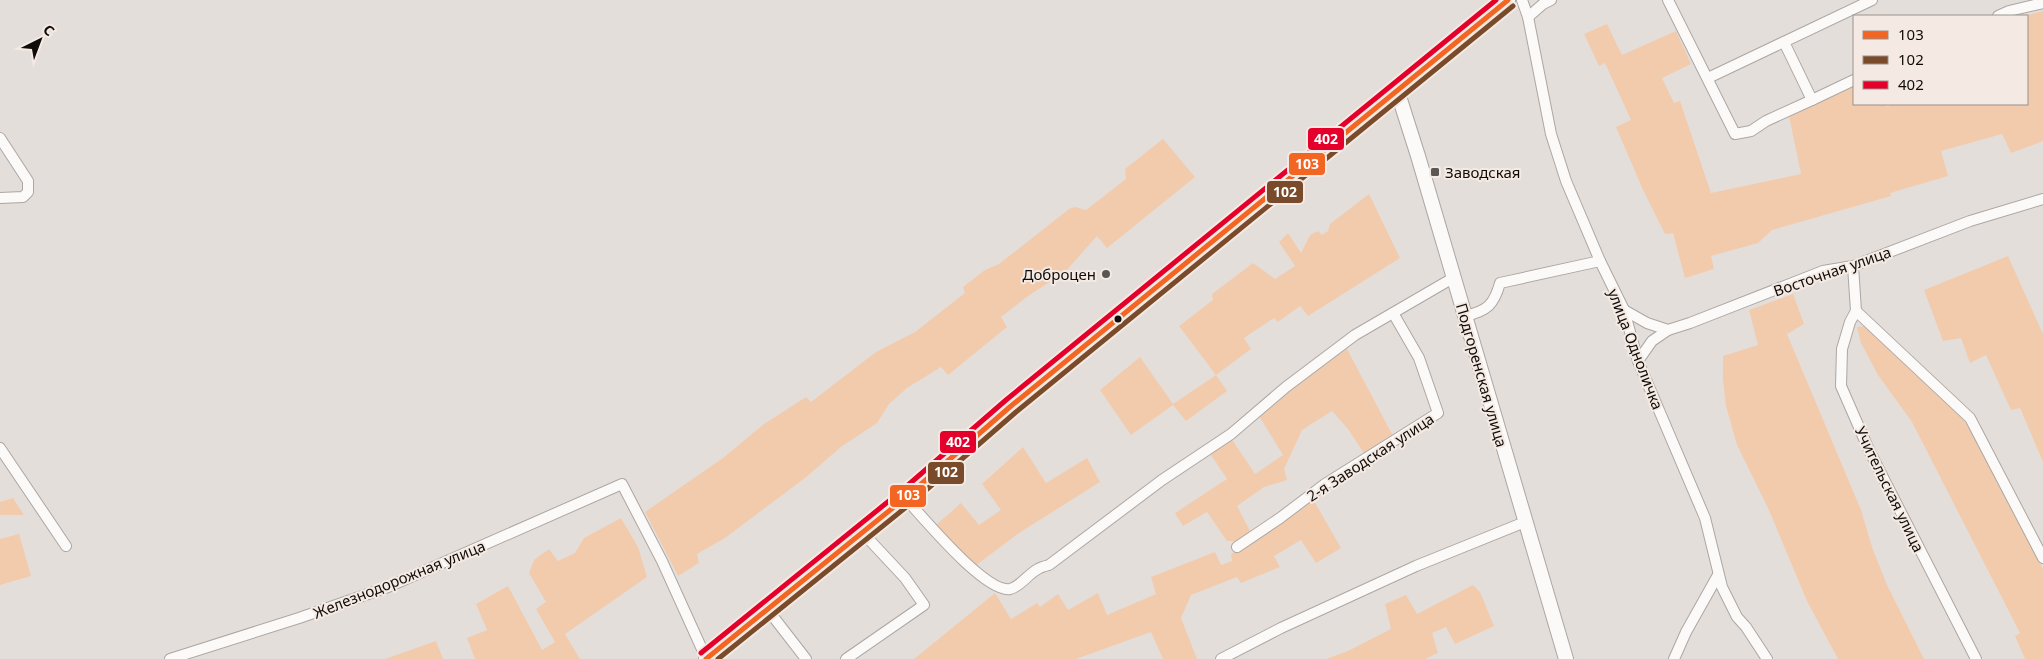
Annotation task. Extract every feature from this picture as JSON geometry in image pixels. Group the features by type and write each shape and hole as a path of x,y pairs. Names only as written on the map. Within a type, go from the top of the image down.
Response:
{"main road":[{"path":"706,659 905,498 1011,406 1508,0"},
{"name":"Подгоренская улица","path":"1397,90 1566,659"}],"street":[{"name":"улица Одноличка","path":"1522,0 1528,17 1551,134 1566,182 1600,261 1624,310 1638,361 1705,518 1718,575 1737,617 1746,627 1767,659"},
{"path":"1528,17 1543,4 1551,0"},
{"path":"1668,0 1735,134 1751,131 1766,121 1853,80"},
{"path":"1708,78 1872,0"},
{"path":"2000,15 2043,3"},
{"path":"1784,42 1812,100"},
{"path":"0,138 28,181 28,192 23,197 0,198"},
{"name":"Восточная улица","path":"1668,330 1823,271 1853,266 1970,221 2043,199"},
{"path":"1465,316 1484,311 1497,294 1500,283 1600,261"},
{"name":"Учительская улица","path":"1853,266 1856,311 1850,322 1842,349 1841,386 1869,450 1976,659"},
{"path":"905,498 970,567 1001,589 1012,589 1038,568 1048,565 1162,480 1231,434 1286,387 1355,335 1453,278"},
{"path":"1624,310 1647,323 1668,330"},
{"path":"1856,311 1970,418 2043,558"},
{"name":"2-я Заводская улица","path":"1237,547 1325,484 1438,413 1420,358 1393,312"},
{"path":"1638,361 1652,341 1668,330"},
{"path":"0,448 66,546"},
{"name":"Железнодорожная улица","path":"170,659 299,618 388,587 622,484 662,561 706,659"},
{"path":"1221,659 1281,628 1416,566 1525,522"},
{"path":"846,659 924,605 905,578 862,532"},
{"path":"1674,659 1686,632 1718,575"},
{"path":"768,610 806,659"}],"shaded area":[{"path":"2043,11 2043,141 2011,153 2002,134 1941,151 1948,176 1890,193 1891,196 1772,230 1758,243 1711,256 1714,269 1685,278 1673,233 1665,234 1643,190 1616,127 1631,120 1605,63 1599,66 1584,34 1607,24 1622,55 1676,31 1691,64 1662,78 1674,103 1680,101 1711,193 1801,174 1789,116 1853,87 1853,105 1886,105 1887,107 1892,105 2028,105 2028,15"},
{"path":"1163,139 1195,177 1107,248 1097,236 1065,272 1028,296 1001,317 1007,327 948,375 941,367 907,388 889,404 877,423 841,447 805,478 725,538 697,554 699,563 678,576 645,512 723,458 764,424 806,397 811,402 876,352 915,332 965,293 963,287 985,270 999,264 1069,209 1075,207 1086,210 1126,179 1125,169"},
{"path":"1369,194 1400,258 1308,316 1300,306 1278,322 1274,318 1244,338 1251,349 1216,375 1179,326 1213,300 1212,294 1253,263 1275,279 1295,266 1279,242 1288,233 1301,253 1310,235 1318,231 1322,235 1328,231 1330,224"},
{"path":"2008,256 2043,334 2043,462 2020,408 2011,410 1986,355 1970,363 1961,338 1943,341 1924,290"},
{"path":"1793,294 1804,324 1787,334 1861,510 1872,547 1887,585 1924,659 1838,659 1807,601 1768,508 1737,445 1726,406 1723,356 1758,345 1749,310"},
{"path":"1865,326 1961,416 1974,436 2043,569 2043,659 2025,659 2015,636 2020,633 1912,422 1878,375 1861,343 1857,327"},
{"path":"1347,349 1393,436 1365,455 1348,429 1332,411 1302,430 1284,469 1287,480 1264,487 1237,506 1250,531 1240,541 1227,541 1207,512 1183,526 1175,513 1227,479 1209,452 1231,438 1255,474 1283,455 1259,416 1280,396"},
{"path":"1140,357 1173,404 1216,375 1227,391 1186,421 1173,405 1131,435 1100,390"},
{"path":"1023,447 1046,483 1087,458 1100,482 1019,533 975,566 936,525 961,503 979,525 1001,510 982,484"},
{"path":"13,498 24,515 0,515 0,502"},
{"path":"1313,499 1341,548 1316,563 1301,540 1274,556 1280,567 1241,583 1237,577 1191,595 1181,618 1197,659 1163,659 1151,632 1076,659 914,659 995,593 1011,619 1037,603 1040,607 1058,594 1068,610 1098,593 1107,615 1156,594 1151,577 1215,552 1221,565 1232,561 1231,554"},
{"path":"621,518 638,547 647,577 565,634 580,659 475,659 467,638 487,630 476,604 508,586 542,650 555,642 536,609 546,602 529,573 534,560 549,549 558,561 575,553 584,538"},
{"path":"19,534 31,576 0,585 0,539"},
{"path":"1473,585 1480,592 1494,626 1455,644 1446,627 1432,633 1438,653 1425,659 1326,659 1348,651 1391,629 1385,604 1406,595 1417,614"},
{"path":"436,641 443,659 385,659"}],"transit line":[{"name":"402","path":"701,653 900,492 1006,400 1496,0"},
{"name":"103","path":"706,659 905,498 1011,406 1508,0"},
{"name":"102","path":"718,659 910,504 1016,412 1513,6"}],"place":[{"name":"Заводская","path":"1435,172"},
{"name":"Доброцен","path":"1106,274"}]}
